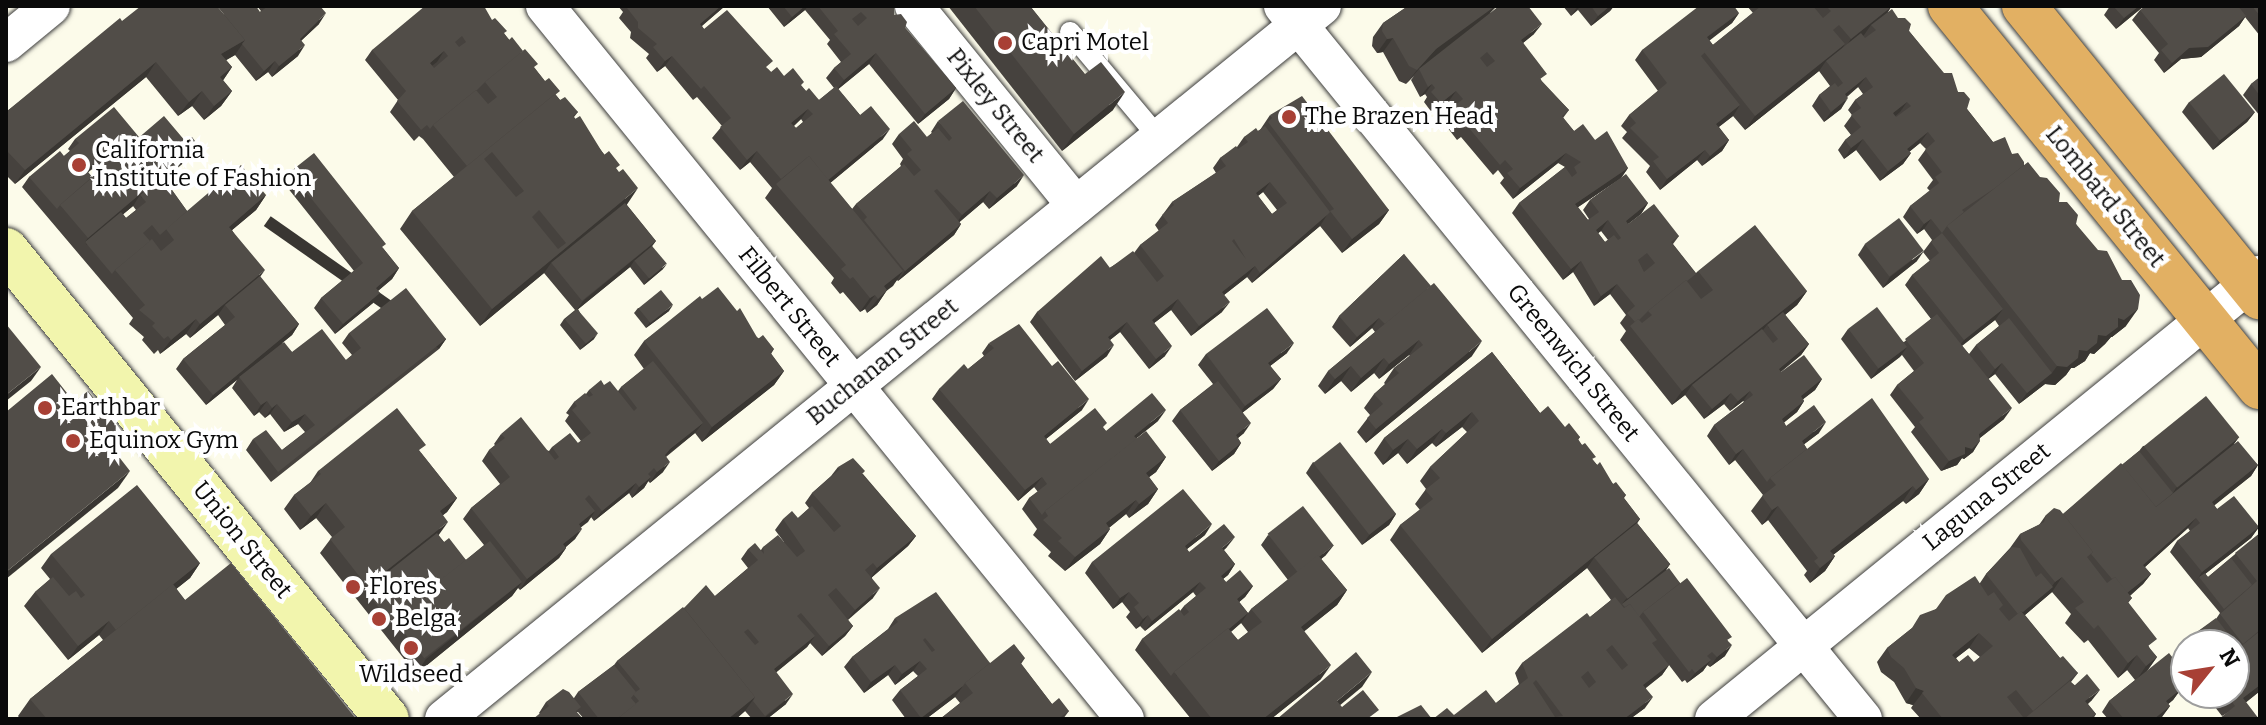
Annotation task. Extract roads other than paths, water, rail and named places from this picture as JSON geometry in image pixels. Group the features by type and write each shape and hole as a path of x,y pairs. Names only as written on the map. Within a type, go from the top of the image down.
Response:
{"highway":[{"name":"Lombard Street","path":"1950,6 2260,387"},
{"path":"2024,6 2257,285"}],"street":[{"path":"6,43 51,6"},
{"name":"Filbert Street","path":"545,6 1125,719"},
{"name":"Pixley Street","path":"914,6 1076,205"},
{"name":"Buchanan Street","path":"444,719 1159,138 1301,12"},
{"name":"Greenwich Street","path":"1301,12 1863,719"},
{"name":"Union Street","path":"6,250 387,719"},
{"name":"Laguna Street","path":"1714,719 2205,320 2257,285"}],"lane":[{"path":"1070,32 1159,138"}],"place":[{"name":"Capri Motel","path":"1005,43"},
{"name":"The Brazen Head","path":"1289,117"},
{"name":"California Institute of Fashion","path":"79,165"},
{"name":"Earthbar","path":"45,408"},
{"name":"Equinox Gym","path":"73,441"},
{"name":"Flores","path":"353,587"},
{"name":"Belga","path":"379,619"},
{"name":"Wildseed","path":"411,648"}]}
